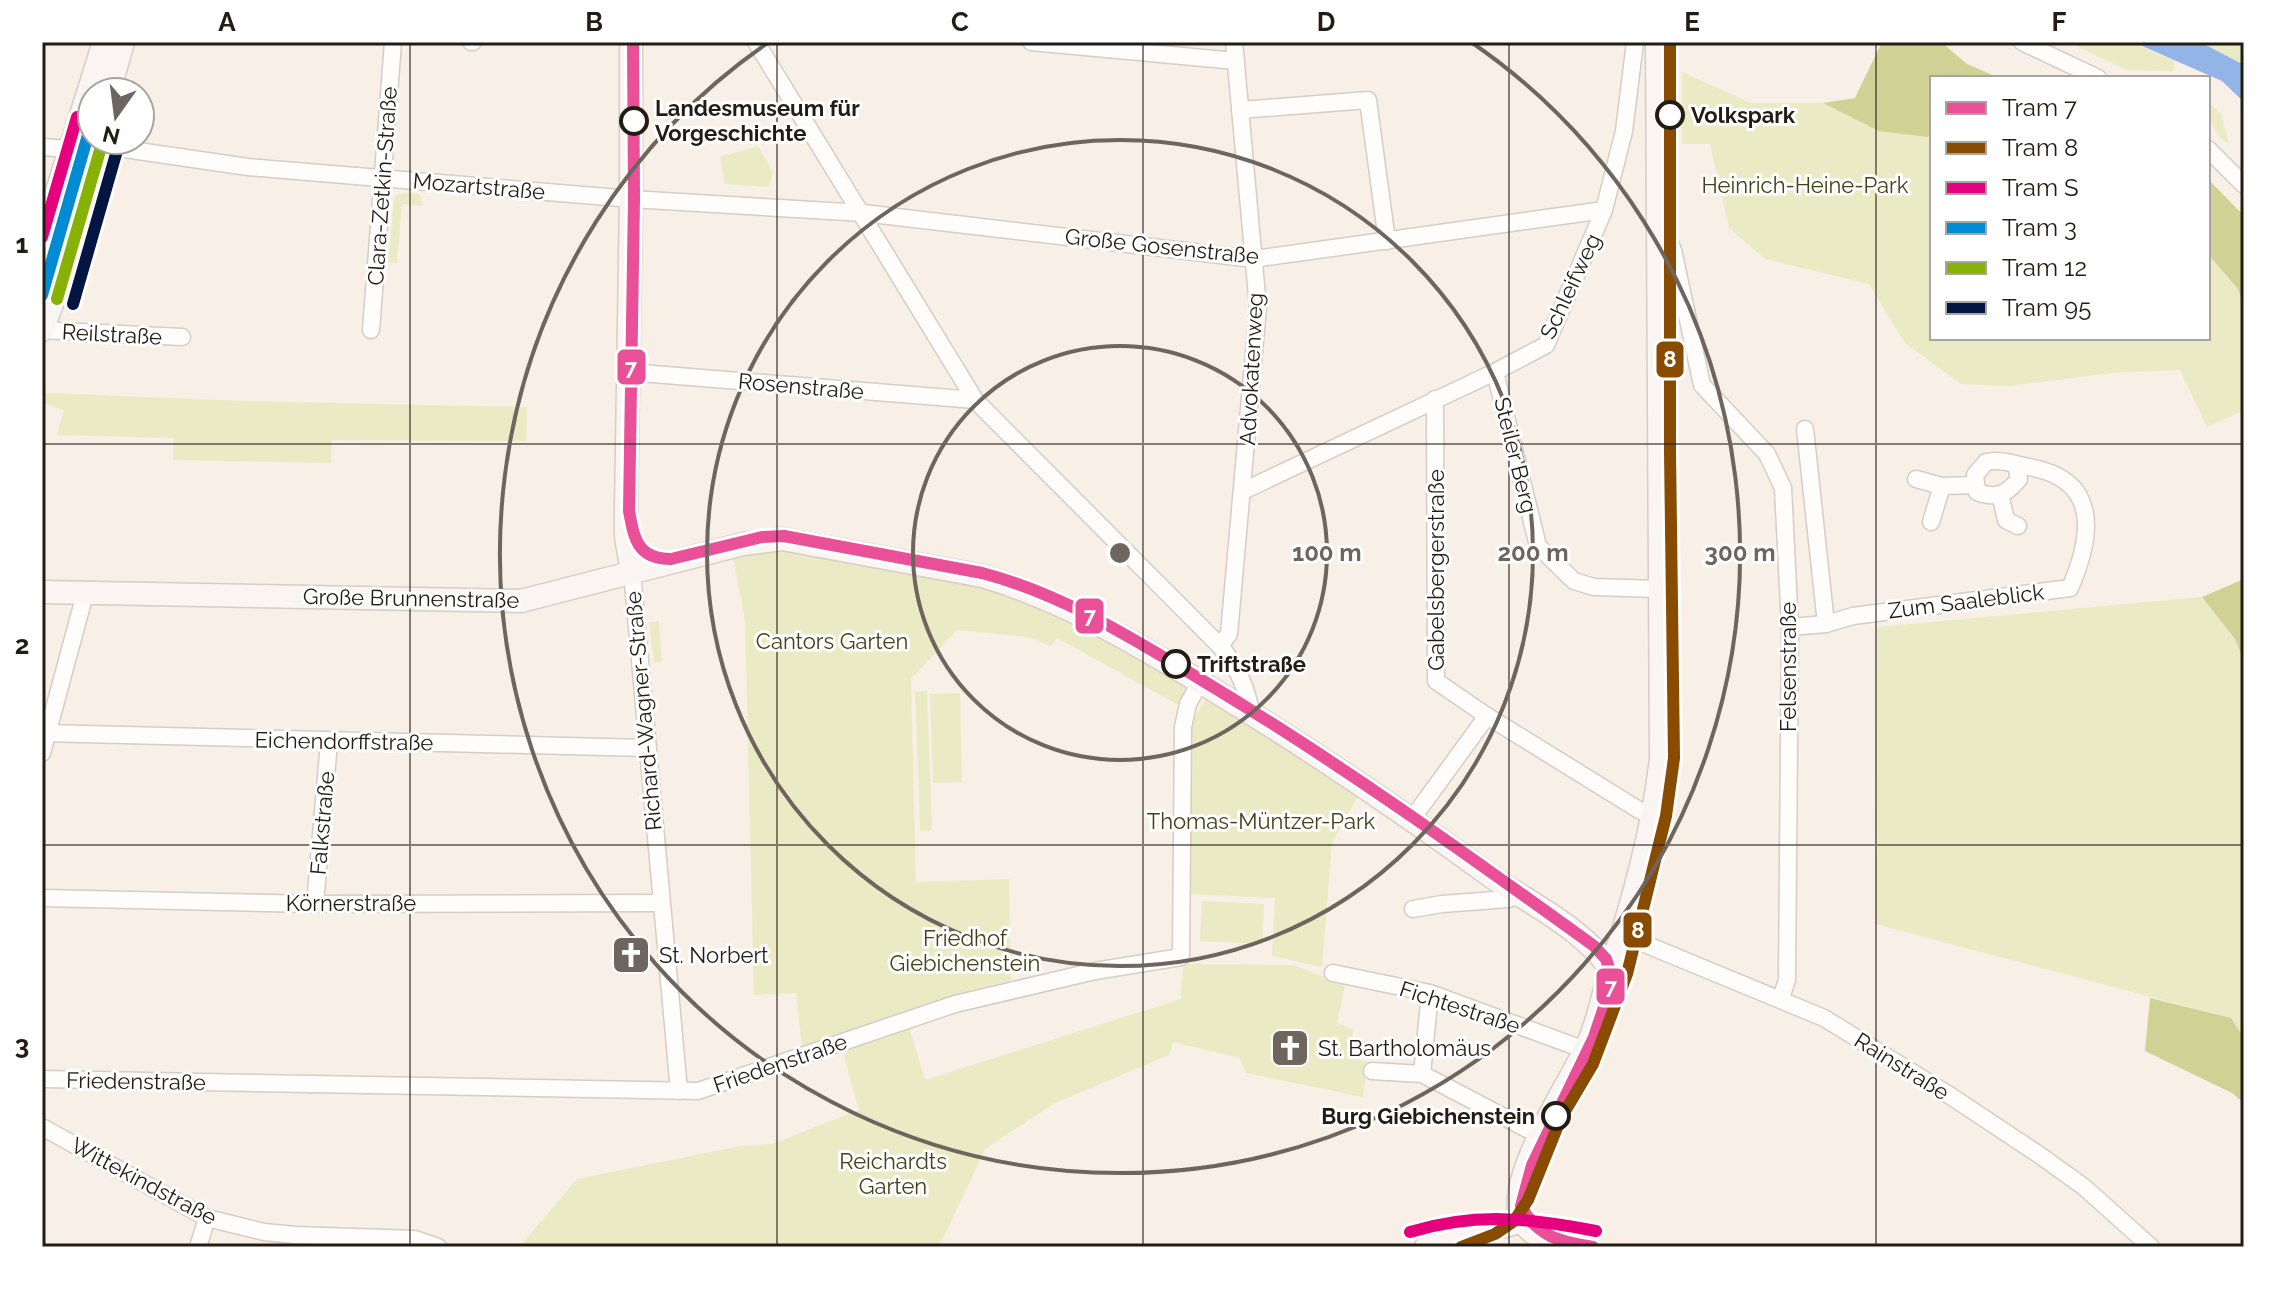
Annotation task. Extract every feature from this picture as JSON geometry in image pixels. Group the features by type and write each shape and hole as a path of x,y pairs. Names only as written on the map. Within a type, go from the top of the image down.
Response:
{"main road":[{"path":"42,239 104,42"},
{"path":"113,76 123,42"},
{"name":"Richard-Wagner-Straße","path":"631,42 626,537 632,572"},
{"path":"1581,1247 1532,1232 1523,1221 1519,1195 1528,1164 1551,1113 1585,1050 1623,935 1652,815 1661,758 1657,42"},
{"name":"Reilstraße","path":"42,330 52,307 94,156"},
{"name":"Große Brunnenstraße","path":"42,592 521,601 743,544 782,539 967,573 1012,585 1075,610 1251,713 1412,819 1588,944 1611,970"},
{"path":"1426,1247 1523,1221"}],"street":[{"name":"Clara-Zetkin-Straße","path":"371,330 393,42"},
{"path":"756,42 975,400 1220,646 1232,660 1248,693 1251,713"},
{"path":"1031,42 1236,61"},
{"name":"Advokatenweg","path":"1220,646 1229,634 1258,307 1234,42"},
{"name":"Schleifweg","path":"1243,491 1546,345 1604,210 1624,131 1635,42"},
{"path":"2022,42 2094,76"},
{"path":"1240,110 1368,100 1387,241"},
{"path":"42,147 70,149"},
{"path":"2210,151 2244,185"},
{"name":"Mozartstraße","path":"156,152 248,167 631,199 863,213"},
{"name":"Große Gosenstraße","path":"863,213 1254,259 1604,210"},
{"name":"Felsenstraße","path":"1656,232 1667,235 1673,250 1702,385 1767,454 1783,488 1790,627 1787,980 1781,998"},
{"name":"Reilstraße","path":"42,330 182,337"},
{"name":"Rosenstraße","path":"628,372 975,400"},
{"name":"Steiler Berg","path":"1495,372 1538,546 1574,581 1594,587 1659,589"},
{"name":"Gabelsbergerstraße","path":"1435,399 1436,681 1487,716 1639,810 1652,815"},
{"name":"Felsenstraße","path":"1805,429 1826,624"},
{"name":"Zum Saaleblick","path":"1790,627 2070,588 2083,559 2088,523 2074,487 2045,470 2001,459 1986,462 1975,475 1976,485"},
{"path":"1916,479 1942,486 1976,485 1977,492 1992,497 2008,492 2019,479 2016,465"},
{"path":"1931,522 1942,486"},
{"path":"2000,494 2006,520 2018,526"},
{"name":"Richard-Wagner-Straße","path":"632,572 679,1091"},
{"path":"42,753 85,594"},
{"name":"Friedenstraße","path":"42,1079 698,1091 955,1004 1095,971 1181,957 1183,727 1188,704 1200,682"},
{"path":"1412,819 1487,716"},
{"name":"Eichendorffstraße","path":"45,733 646,748"},
{"name":"Falkstraße","path":"315,904 329,742"},
{"path":"1413,909 1509,899 1516,894"},
{"name":"Körnerstraße","path":"42,898 315,904 660,903"},
{"name":"Rainstraße","path":"1623,935 1824,1018 2018,1140 2084,1187 2151,1247"},
{"name":"Fichtestraße","path":"1333,973 1430,993 1585,1050"},
{"path":"1422,1074 1430,993"},
{"path":"1372,1071 1422,1074 1527,1129"},
{"name":"Wittekindstraße","path":"42,1127 207,1218 264,1232 415,1239 438,1247"},
{"path":"198,1247 207,1218"}],"green space":[{"path":"1882,42 1941,42 1967,64 1994,76 1930,76 1930,135 1927,137 1879,131 1823,103 1855,98"},
{"path":"2069,42 2129,42 2175,61 2173,71 2126,70"},
{"path":"2200,42 2244,42 2244,65"},
{"name":"Heinrich-Heine-Park","path":"1682,72 1751,103 1823,103 1879,131 1930,135 1930,340 2210,340 2210,256 2238,289 2244,307 2244,410 2207,427 2180,370 2112,373 2011,386 1961,384 1905,343 1869,284 1765,259 1729,228 1710,144 1682,144"},
{"path":"2210,104 2221,114 2229,145 2219,136 2213,126"},
{"path":"758,146 773,173 769,187 725,184 720,157"},
{"path":"2210,181 2244,216 2244,307 2238,289 2210,256"},
{"path":"404,193 420,194 422,206 402,204 397,263 388,262 394,200"},
{"path":"47,393 527,407 526,441 332,440 331,463 173,460 174,438 57,435 64,410 43,403"},
{"name":"Cantors Garten","path":"783,545 980,579 1121,646 1192,691 1184,708 1057,638 1051,646 1027,637 957,630 911,679 916,882 1009,879 1011,988 803,1055 796,993 754,995 745,620 731,547"},
{"path":"2244,579 2244,661 2235,639 2202,597"},
{"path":"2202,597 2235,639 2244,661 2244,1038 2231,1018 1875,924 1877,627"},
{"path":"659,621 662,662 654,663 649,622"},
{"path":"927,691 932,830 920,831 915,692"},
{"path":"960,693 962,782 933,783 930,694"},
{"name":"Thomas-Müntzer-Park","path":"1205,700 1361,791 1332,842 1322,967 1272,956 1275,898 1186,894 1187,731"},
{"path":"1202,901 1264,904 1262,944 1200,941"},
{"name":"Reichardts Garten","path":"1183,964 1294,965 1345,985 1337,1023 1353,1029 1352,1058 1367,1062 1363,1097 1246,1073 1240,1058 1173,1042 1169,1055 1055,1103 985,1149 939,1247 519,1247 577,1179 740,1146 772,1144 859,1110 841,1045 908,1023 925,1080 1181,999"},
{"path":"2150,998 2231,1018 2244,1038 2244,1103 2232,1093 2145,1051"}],"water":[{"path":"2133,42 2200,42 2244,65 2244,102 2222,81"}],"tram line":[{"name":"7","path":"633,42 629,511 639,545 651,555 671,559 762,537 784,536 982,573 1040,593 1121,633 1301,742 1449,842 1594,946 1606,959 1613,980 1594,1037 1532,1165 1521,1206 1542,1231 1570,1243 1593,1247"},
{"name":"8","path":"1461,1247 1495,1234 1514,1221 1528,1200 1561,1118 1593,1064 1627,974 1666,816 1674,758 1670,42"},
{"name":"S","path":"42,237 76,120"},
{"name":"3","path":"42,295 82,156"},
{"name":"12","path":"57,299 98,156"},
{"name":"95","path":"73,304 115,156"},
{"name":"S","path":"1410,1232 1480,1219 1525,1220 1596,1231"}],"place":[{"name":"Volkspark","path":"1670,115"},
{"name":"Landesmuseum für Vorgeschichte","path":"634,121"},
{"name":"Triftstraße","path":"1176,664"},
{"name":"St. Norbert","path":"631,955"},
{"name":"St. Bartholomäus","path":"1290,1048"},
{"name":"Burg Giebichenstein","path":"1556,1116"}],"park label":[{"name":"Friedhof Giebichenstein","path":"965,950"}]}
